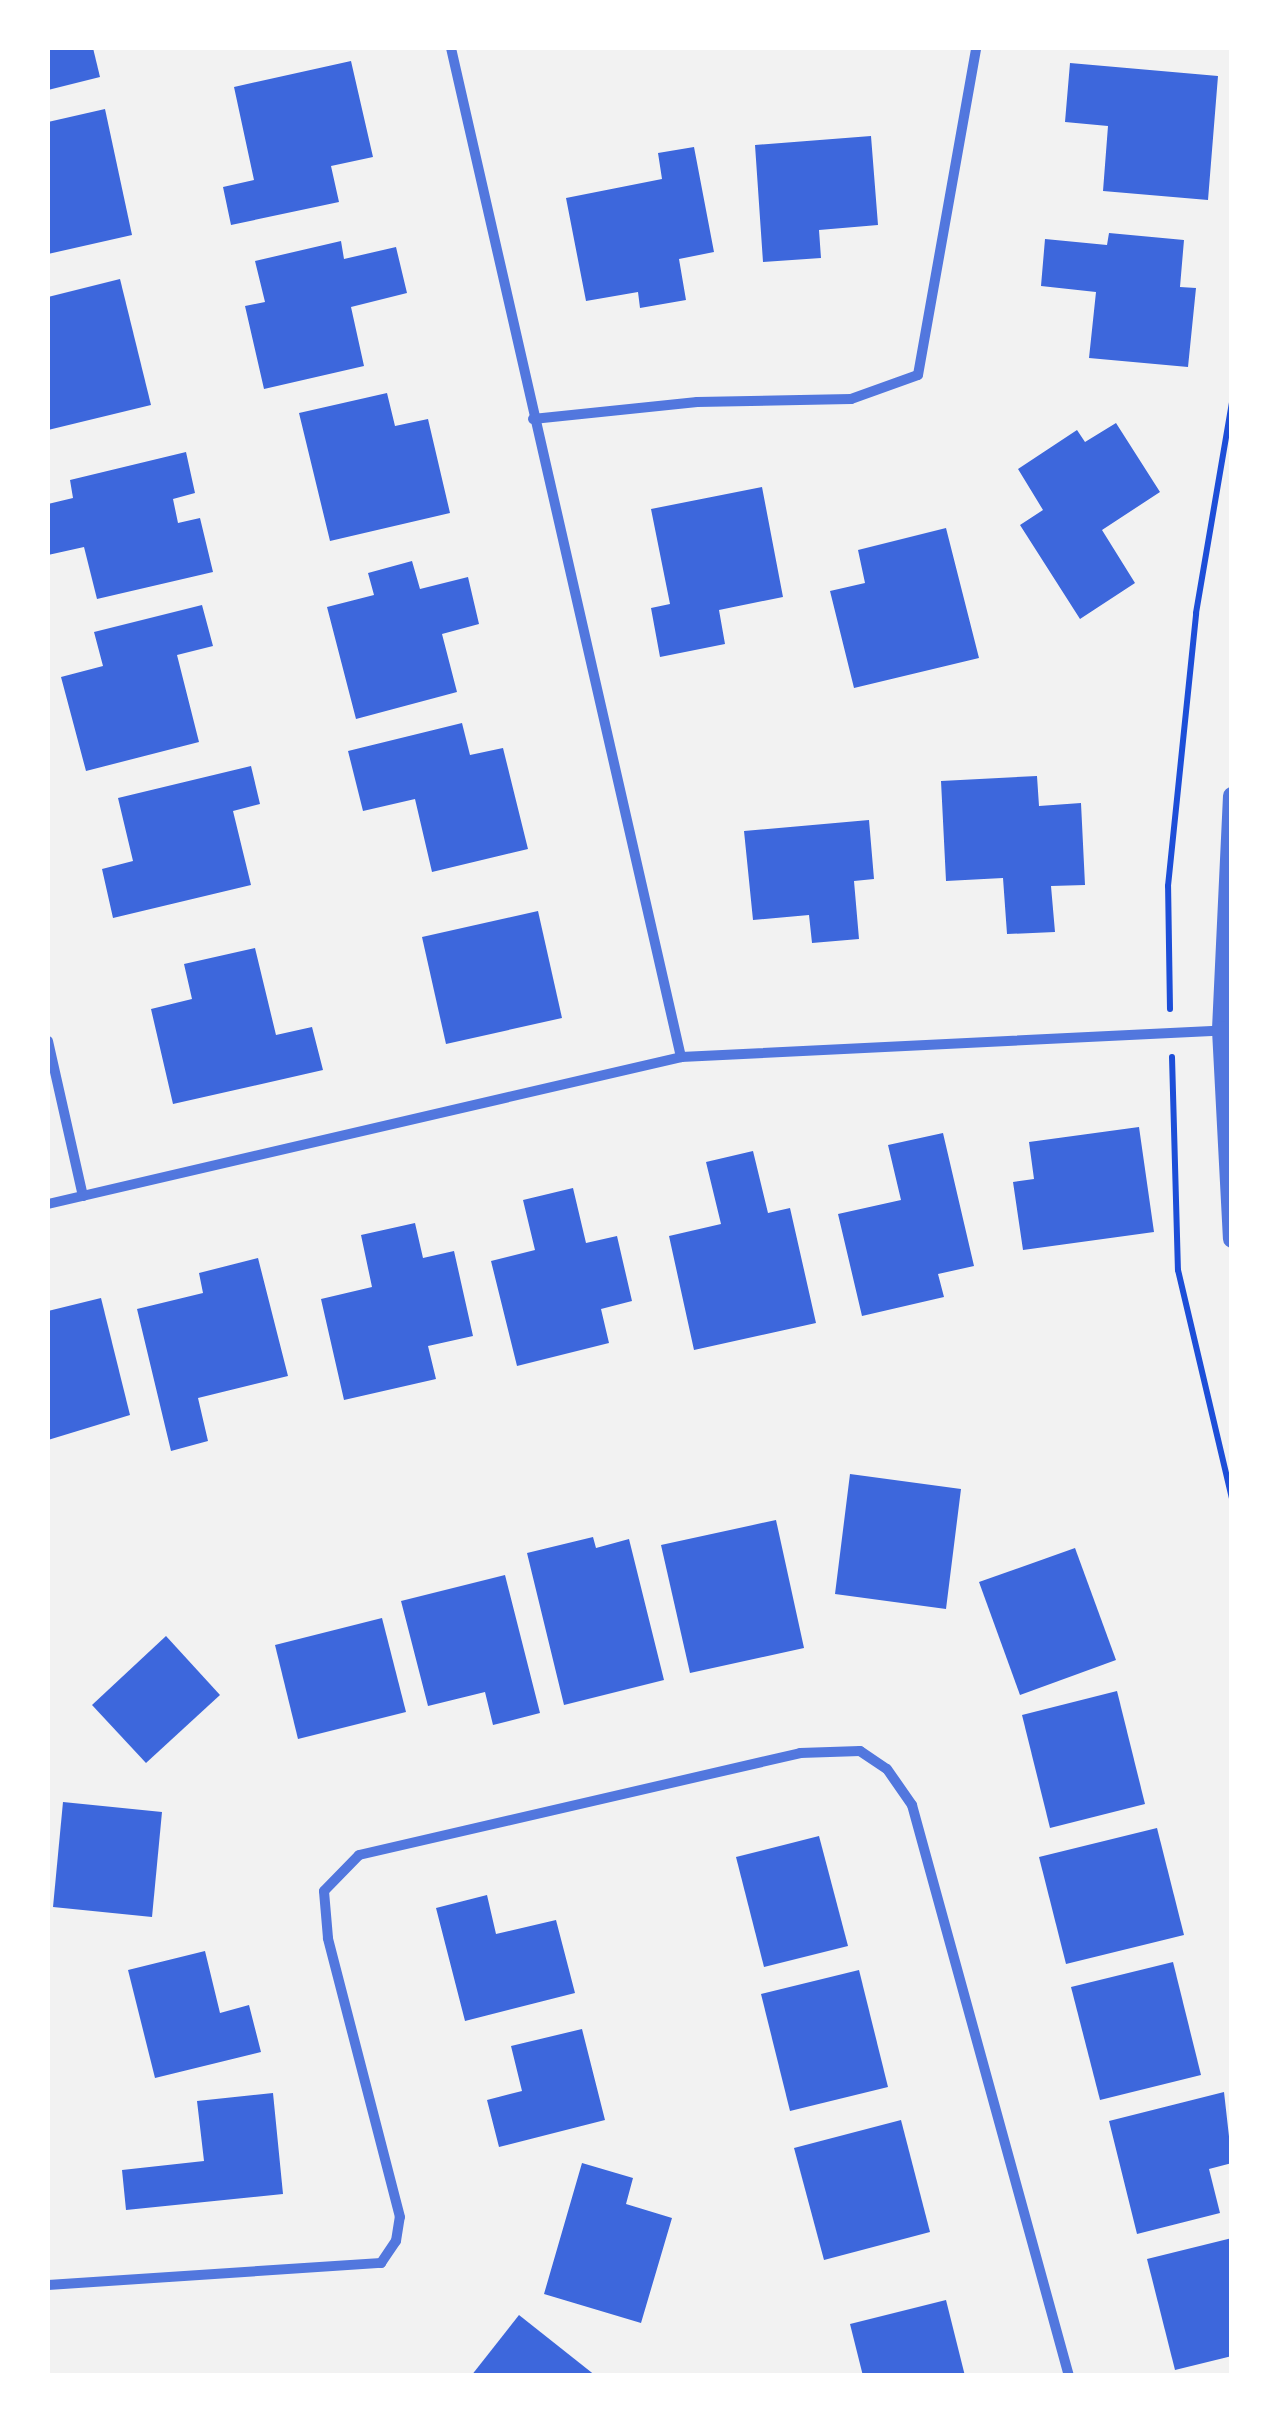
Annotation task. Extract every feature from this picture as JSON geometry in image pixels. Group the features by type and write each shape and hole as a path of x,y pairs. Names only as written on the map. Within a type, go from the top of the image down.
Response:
{"street":[{"path":"451,48 680,1057"},
{"path":"533,419 697,402 851,400 918,375 976,48"},
{"path":"1232,796 1226,1030 1232,1239"},
{"path":"48,1204 680,1057 1226,1030"},
{"path":"48,1041 82,1196"},
{"path":"48,2286 382,2264 396,2241 400,2218 328,1938 324,1891 360,1855 800,1753 860,1751 886,1769 912,1805 1069,2376"}],"path":[{"path":"1232,402 1196,613 1168,886 1178,1270 1232,1499"}],"building":[{"path":"48,48 93,48 100,77 48,90"},
{"path":"351,61 373,157 331,166 339,202 231,225 223,187 254,180 234,87"},
{"path":"1070,63 1218,76 1208,200 1103,191 1108,126 1065,122"},
{"path":"105,109 132,235 48,254 48,122"},
{"path":"871,136 878,225 819,230 821,258 763,262 755,145"},
{"path":"694,147 714,252 679,259 686,300 640,308 638,292 586,301 566,198 662,179 658,153"},
{"path":"1109,233 1184,240 1180,287 1196,288 1188,367 1089,358 1096,292 1041,286 1045,239 1107,245"},
{"path":"341,241 344,259 396,247 407,293 351,307 364,366 264,389 245,306 265,302 255,261"},
{"path":"120,279 151,405 48,430 48,297"},
{"path":"387,393 395,426 428,419 450,513 330,541 299,413"},
{"path":"1116,423 1160,492 1102,530 1135,583 1080,619 1020,525 1043,510 1018,469 1077,430 1085,442"},
{"path":"186,452 195,493 173,499 178,523 200,518 213,572 97,599 84,547 48,555 48,504 73,498 70,480"},
{"path":"762,487 783,597 719,610 725,644 660,657 651,608 670,604 651,509"},
{"path":"946,528 979,658 854,688 830,591 865,583 858,550"},
{"path":"412,561 420,589 468,577 479,624 442,634 457,692 356,719 327,607 374,595 368,573"},
{"path":"202,605 213,646 177,655 199,742 86,771 61,677 103,666 94,632"},
{"path":"462,723 470,755 503,748 528,849 432,872 415,799 363,811 348,751"},
{"path":"251,766 260,804 233,811 251,885 113,918 102,869 133,861 118,798"},
{"path":"1037,776 1039,806 1081,803 1085,885 1051,886 1055,932 1007,934 1003,878 946,881 941,781"},
{"path":"869,820 874,879 854,881 859,939 812,943 809,915 753,920 744,831"},
{"path":"538,911 562,1018 446,1044 422,937"},
{"path":"255,948 276,1035 312,1027 323,1070 173,1104 151,1009 192,999 184,964"},
{"path":"1139,1127 1154,1232 1023,1250 1013,1182 1034,1179 1029,1142"},
{"path":"943,1133 974,1266 938,1274 944,1297 862,1316 838,1214 901,1200 888,1145"},
{"path":"753,1151 768,1213 790,1208 816,1323 694,1350 669,1236 721,1224 706,1162"},
{"path":"573,1188 586,1243 617,1236 632,1301 601,1309 609,1343 517,1366 491,1261 535,1250 523,1200"},
{"path":"415,1223 423,1258 454,1251 473,1336 428,1346 436,1379 344,1400 321,1299 372,1287 361,1235"},
{"path":"258,1258 288,1376 198,1398 208,1441 171,1451 137,1309 203,1293 199,1273"},
{"path":"101,1298 130,1415 48,1440 48,1311"},
{"path":"850,1474 961,1489 946,1609 835,1594"},
{"path":"776,1520 804,1648 690,1673 661,1545"},
{"path":"593,1537 596,1548 629,1539 664,1680 564,1705 527,1553"},
{"path":"1075,1548 1116,1660 1020,1695 979,1582"},
{"path":"505,1575 540,1713 493,1725 485,1692 428,1706 401,1601"},
{"path":"382,1618 406,1712 298,1739 275,1645"},
{"path":"166,1636 220,1695 146,1763 92,1705"},
{"path":"1117,1691 1145,1804 1050,1828 1022,1715"},
{"path":"63,1802 162,1812 152,1917 53,1907"},
{"path":"1157,1828 1184,1935 1066,1964 1039,1857"},
{"path":"819,1836 848,1946 764,1967 736,1857"},
{"path":"487,1895 496,1934 556,1920 575,1993 465,2021 436,1908"},
{"path":"205,1951 220,2013 249,2005 261,2052 155,2078 128,1970"},
{"path":"1173,1962 1201,2075 1100,2100 1071,1987"},
{"path":"859,1970 888,2087 790,2111 761,1994"},
{"path":"582,2029 605,2120 499,2147 487,2100 522,2091 511,2046"},
{"path":"1224,2092 1232,2163 1209,2169 1220,2213 1137,2234 1109,2121"},
{"path":"273,2093 283,2194 126,2210 122,2170 204,2161 197,2101"},
{"path":"901,2120 930,2232 824,2260 794,2148"},
{"path":"582,2163 633,2178 626,2204 672,2218 641,2323 544,2294"},
{"path":"1232,2238 1232,2356 1175,2370 1147,2259"},
{"path":"946,2300 965,2376 863,2376 850,2324"},
{"path":"519,2315 596,2376 471,2376"}]}
